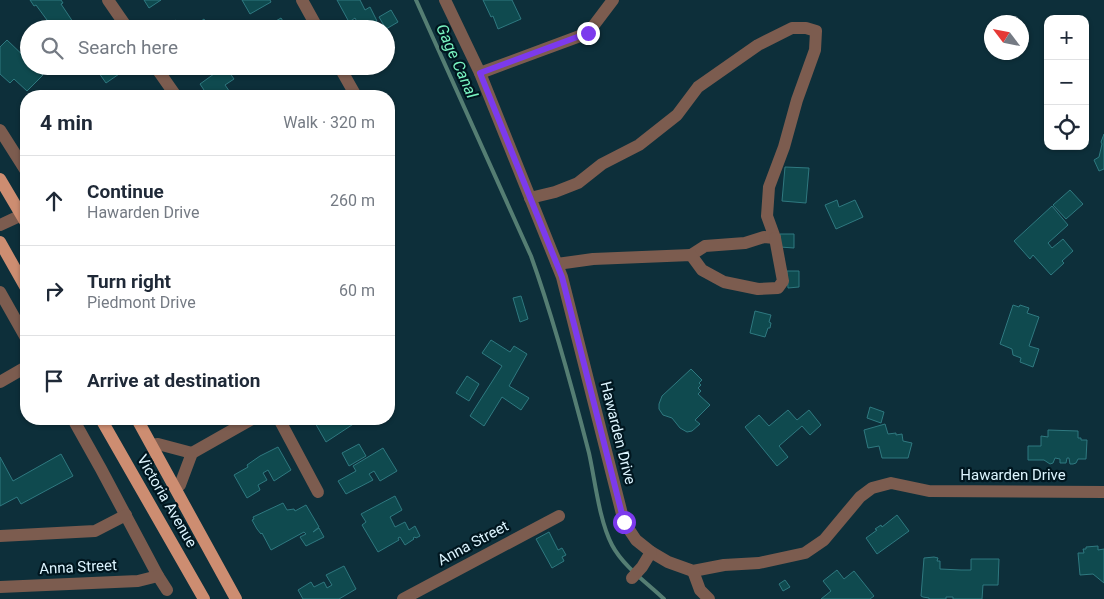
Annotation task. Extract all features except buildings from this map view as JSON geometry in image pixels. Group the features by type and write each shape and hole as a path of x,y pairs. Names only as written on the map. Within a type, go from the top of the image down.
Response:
{"main road":[{"path":"0,179 20,209"},
{"path":"0,242 20,277"},
{"name":"Victoria Avenue","path":"104,425 204,599"},
{"name":"Victoria Avenue","path":"140,425 236,599"}],"street":[{"path":"108,0 122,20"},
{"path":"302,0 313,20"},
{"name":"Hawarden Drive","path":"445,0 480,73 562,277 624,522 636,540 651,552 668,562 693,571 724,565 759,563 805,553 824,540 860,497 872,488 891,483 929,491 1104,492"},
{"path":"480,73 588,33 613,0"},
{"path":"530,198 555,192 578,183 602,164 639,145 677,115 698,87 758,44 792,28 806,28 816,31 815,50 769,188 767,216 775,238 782,281 778,288 758,289 724,282 702,270 692,255"},
{"path":"161,75 172,90"},
{"path":"344,75 353,90"},
{"path":"0,130 20,162"},
{"path":"0,225 20,219"},
{"path":"557,264 593,259 692,255 705,246 745,243 764,237 775,238"},
{"path":"0,292 20,327"},
{"path":"0,382 20,370"},
{"path":"76,425 167,590"},
{"path":"176,488 180,485 192,453 241,425"},
{"path":"282,425 318,492"},
{"path":"152,445 158,444 192,453"},
{"path":"0,536 95,531 126,516"},
{"name":"Anna Street","path":"403,599 559,516"},
{"path":"636,574 651,552"},
{"path":"693,571 700,590 709,599"},
{"name":"Anna Street","path":"0,587 138,581 158,576"}],"waterway":[{"name":"Gage Canal","path":"416,0 531,256 569,379 589,453 604,524 612,545 622,560 664,599"}],"route":[{"path":"588,33 480,73 562,277 624,522"}]}
